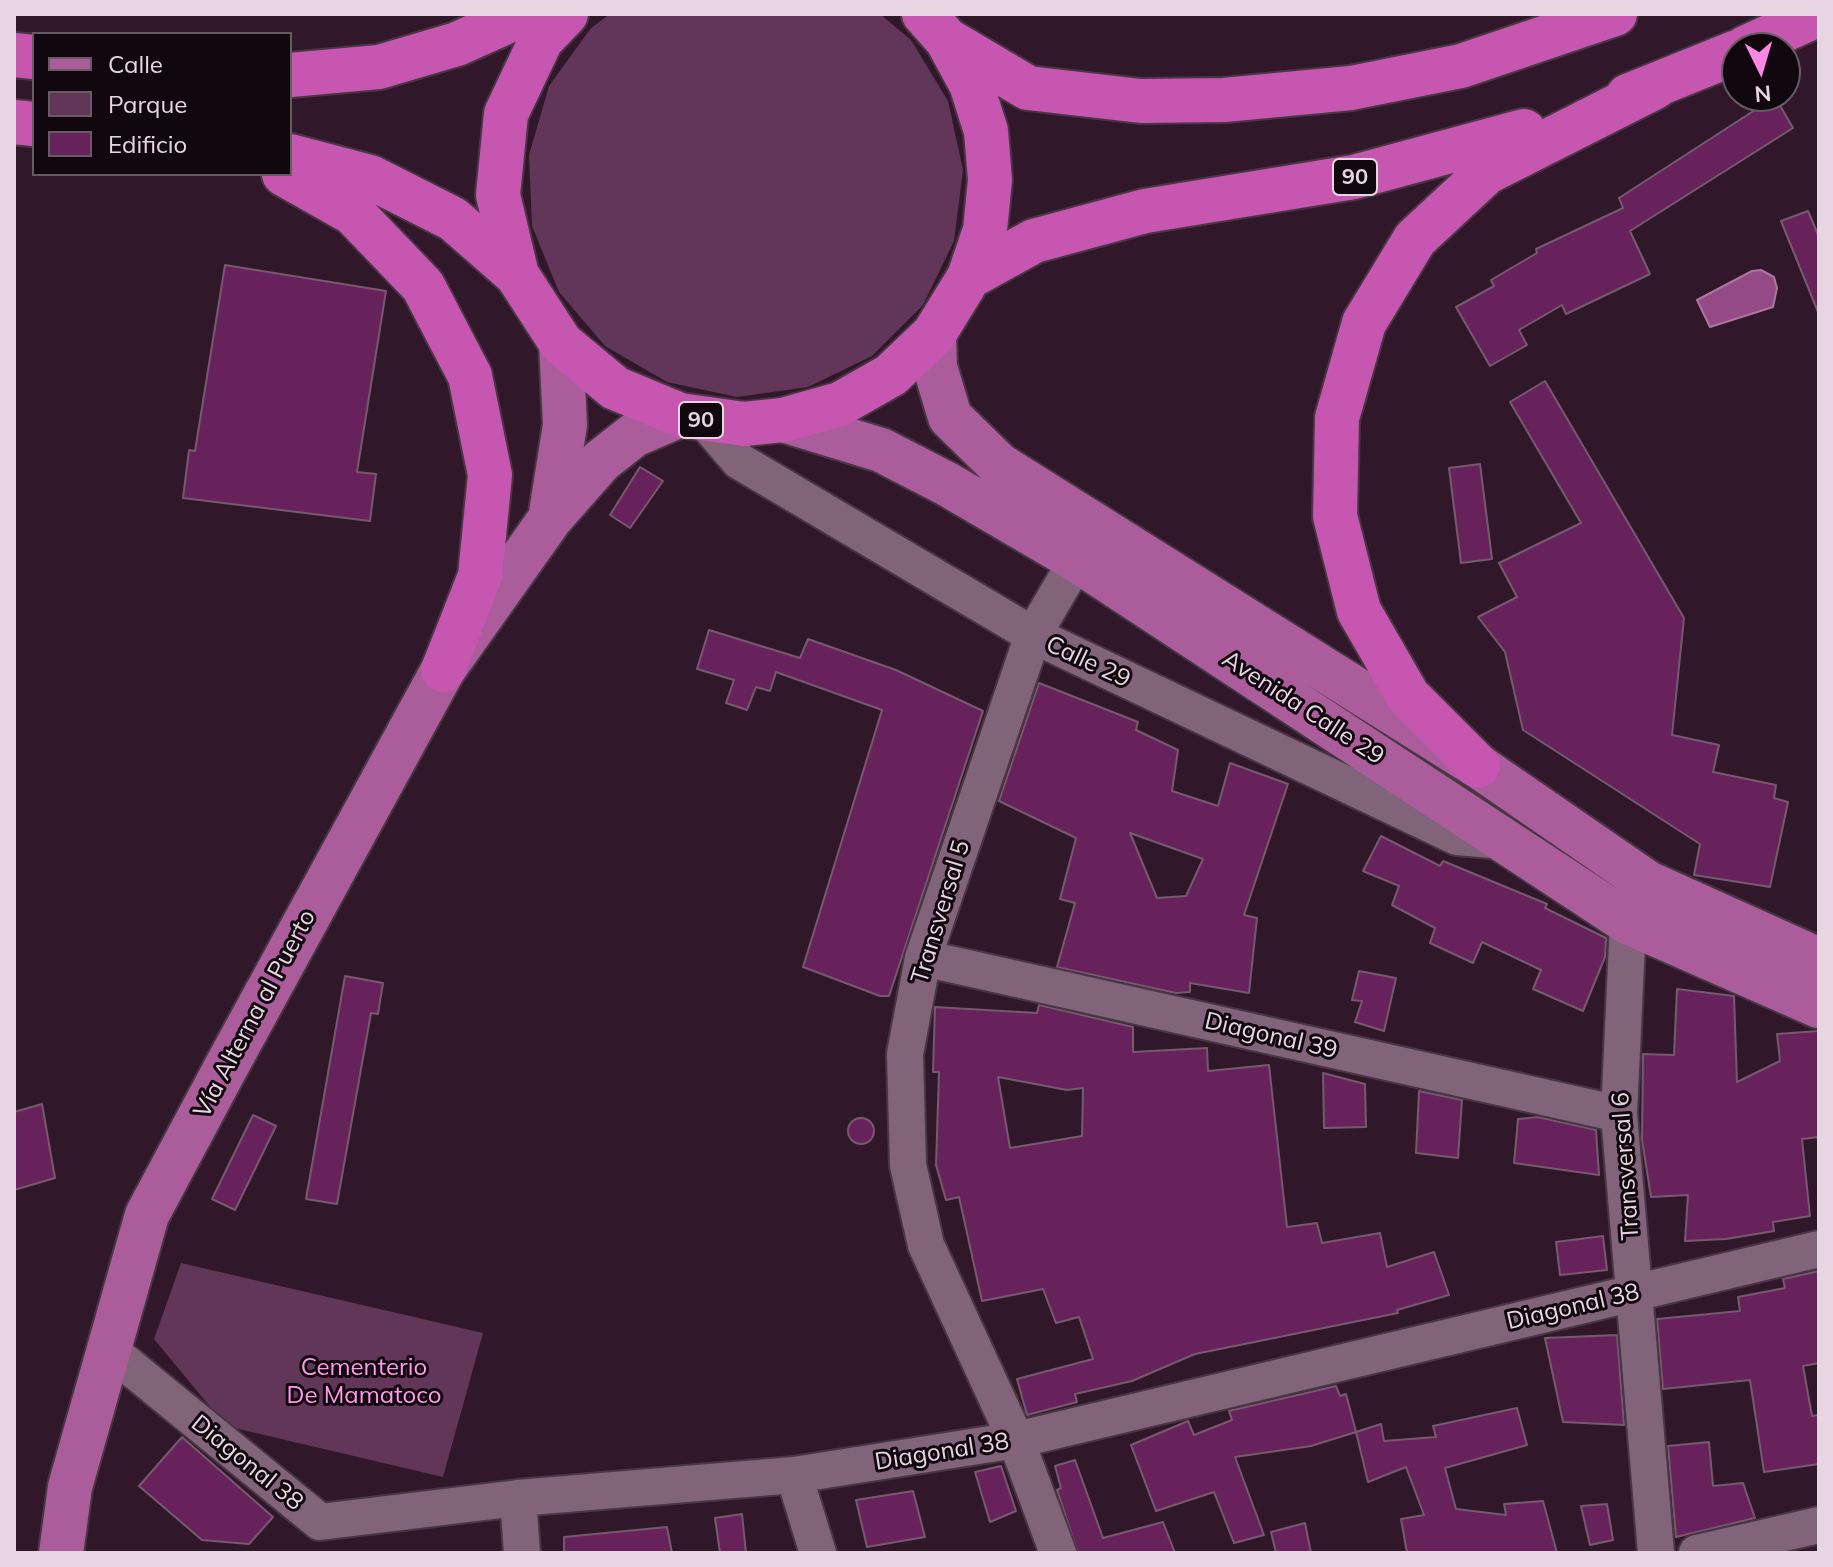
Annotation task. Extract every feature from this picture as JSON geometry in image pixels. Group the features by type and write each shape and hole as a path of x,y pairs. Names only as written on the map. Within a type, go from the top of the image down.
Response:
{"highway":[{"path":"292,75 379,67 457,44 524,14"},
{"name":"90","path":"517,275 498,195 506,114 541,40 566,14"},
{"name":"90","path":"936,27 1028,88 1141,101 1224,100 1351,88 1461,66 1615,14"},
{"path":"1780,32 1819,14"},
{"name":"90","path":"292,157 370,177 453,219 517,275 561,343 615,388 692,418 744,424 783,420 840,404 891,375 934,334 969,277 985,230 990,180 986,131 971,84 936,27"},
{"name":"90","path":"969,277 1034,241 1145,211 1354,177 1479,145 1655,87 1721,59"},
{"path":"1478,766 1408,696 1359,611 1335,516 1337,418 1364,323 1415,239 1487,172 1655,87"},
{"path":"288,176 353,213 423,286 470,376 490,475 480,576 443,670"}],"main road":[{"name":"Avenida Calle 29","path":"934,334 935,367 950,417 999,465 1478,766 1648,883 1819,959"},
{"name":"Vía Alterna al Puerto","path":"550,519 565,425 561,343"},
{"name":"Vía Alterna al Puerto","path":"61,1553 70,1487 147,1215 443,670 550,519 601,461 634,435 692,418"},
{"name":"Avenida Calle 29","path":"783,420 881,450 1077,560 1628,922 1819,1006"}],"street":[{"name":"Calle 29","path":"692,418 739,461 1033,635 1457,837 1504,841"},
{"name":"Transversal 5","path":"1058,1553 1016,1440 926,1245 908,1165 905,1054 923,958 1033,635 1077,560"},
{"name":"Transversal 6","path":"1628,922 1619,1114 1656,1553"},
{"name":"Diagonal 39","path":"923,958 1619,1114"},
{"name":"Diagonal 38","path":"107,1348 322,1538 518,1498 794,1475 1016,1440 1819,1249"},
{"path":"794,1475 818,1553"},
{"path":"518,1498 522,1553"},
{"path":"1697,1553 1819,1525"}],"green space":[{"path":"610,14 880,14 911,40 948,101 963,170 954,241 923,305 872,356 808,387 737,397 667,382 605,346 559,292 532,226 529,155 549,86 591,28"},
{"name":"Cementerio De Mamatoco","path":"181,1263 483,1333 443,1477 226,1426 154,1339"}],"shaded area":[{"path":"1761,270 1774,277 1777,288 1773,307 1710,327 1697,300 1752,271"}],"building":[{"path":"1752,112 1784,112 1793,128 1630,231 1650,274 1566,314 1562,305 1519,330 1527,345 1490,366 1456,307 1494,286 1491,280 1537,253 1536,249 1623,208 1619,198"},
{"path":"1808,211 1819,237 1818,312 1781,221"},
{"path":"225,265 386,291 357,472 376,474 370,521 183,498 189,450 195,451"},
{"path":"1545,381 1684,618 1672,735 1719,745 1713,772 1776,785 1774,798 1788,802 1770,887 1694,875 1700,844 1523,730 1505,652 1478,617 1517,597 1499,563 1581,523 1510,402"},
{"path":"1480,464 1492,559 1461,563 1449,468"},
{"path":"640,467 663,481 630,528 610,515"},
{"path":"709,630 800,658 808,639 896,670 983,711 889,996 880,996 803,967 882,710 776,672 770,691 756,687 747,710 726,703 734,680 697,669"},
{"path":"1039,683 1138,722 1136,730 1178,750 1172,791 1218,806 1230,763 1288,784 1244,915 1257,918 1249,993 1190,983 1190,992 1176,993 1057,967 1075,903 1060,899 1076,838 999,801","holes":["1130,833 1203,859 1186,896 1157,898"]},
{"path":"1381,836 1440,866 1443,861 1547,904 1545,908 1606,938 1605,957 1583,1011 1533,989 1541,970 1482,942 1473,963 1430,943 1435,928 1392,905 1399,886 1363,871"},
{"path":"1359,971 1396,978 1384,1031 1355,1022 1362,1001 1352,1000"},
{"path":"345,976 383,983 378,1014 371,1013 337,1204 306,1199"},
{"path":"1677,989 1734,996 1737,1082 1780,1061 1777,1034 1819,1031 1819,1137 1802,1139 1810,1216 1773,1222 1774,1231 1726,1239 1685,1241 1688,1195 1651,1197 1642,1140 1643,1054 1674,1055"},
{"path":"1039,1005 1133,1027 1133,1052 1207,1048 1208,1071 1269,1065 1287,1227 1317,1223 1322,1243 1380,1233 1387,1267 1434,1252 1449,1295 1397,1310 1398,1313 1195,1354 1132,1381 1075,1394 1077,1402 1027,1415 1017,1379 1093,1359 1079,1317 1056,1323 1043,1289 982,1301 959,1197 946,1200 936,1165 939,1072 933,1072 935,1007 1037,1013","holes":["998,1077 1067,1090 1083,1088 1082,1136 1010,1148"]},
{"path":"1323,1073 1365,1084 1366,1127 1324,1128"},
{"path":"1419,1091 1462,1100 1458,1158 1416,1153"},
{"path":"42,1104 55,1178 14,1190 14,1112"},
{"path":"253,1115 276,1126 235,1210 212,1199"},
{"path":"1538,1117 1596,1130 1599,1175 1514,1163 1518,1119"},
{"path":"861,1118 870,1122 874,1131 870,1140 861,1144 852,1140 848,1131 852,1122"},
{"path":"1603,1236 1607,1270 1560,1275 1556,1242"},
{"path":"1819,1271 1819,1363 1803,1366 1812,1416 1819,1415 1819,1464 1764,1472 1750,1380 1663,1389 1657,1319 1740,1311 1738,1297 1785,1288 1783,1279"},
{"path":"1617,1335 1624,1425 1563,1422 1545,1338"},
{"path":"1336,1386 1340,1396 1346,1394 1356,1432 1311,1446 1235,1457 1264,1535 1234,1543 1214,1492 1156,1511 1131,1445 1188,1421 1194,1435 1232,1420 1229,1411"},
{"path":"1517,1408 1527,1445 1445,1468 1456,1509 1506,1515 1504,1504 1543,1501 1557,1553 1407,1553 1401,1519 1424,1515 1406,1467 1368,1482 1356,1432 1381,1424 1384,1441 1436,1437 1433,1426"},
{"path":"182,1437 273,1517 249,1544 202,1540 139,1486"},
{"path":"1709,1442 1713,1486 1743,1483 1755,1518 1676,1537 1668,1446"},
{"path":"1075,1460 1103,1538 1163,1522 1175,1553 1078,1553 1057,1490 1061,1488 1055,1466"},
{"path":"1001,1466 1016,1511 990,1522 975,1472"},
{"path":"913,1491 925,1537 867,1547 856,1500"},
{"path":"1607,1504 1613,1540 1590,1545 1581,1506"},
{"path":"742,1514 746,1553 720,1553 715,1518"},
{"path":"1305,1523 1311,1553 1276,1553 1271,1532"},
{"path":"667,1527 672,1553 564,1553 564,1537"}]}
